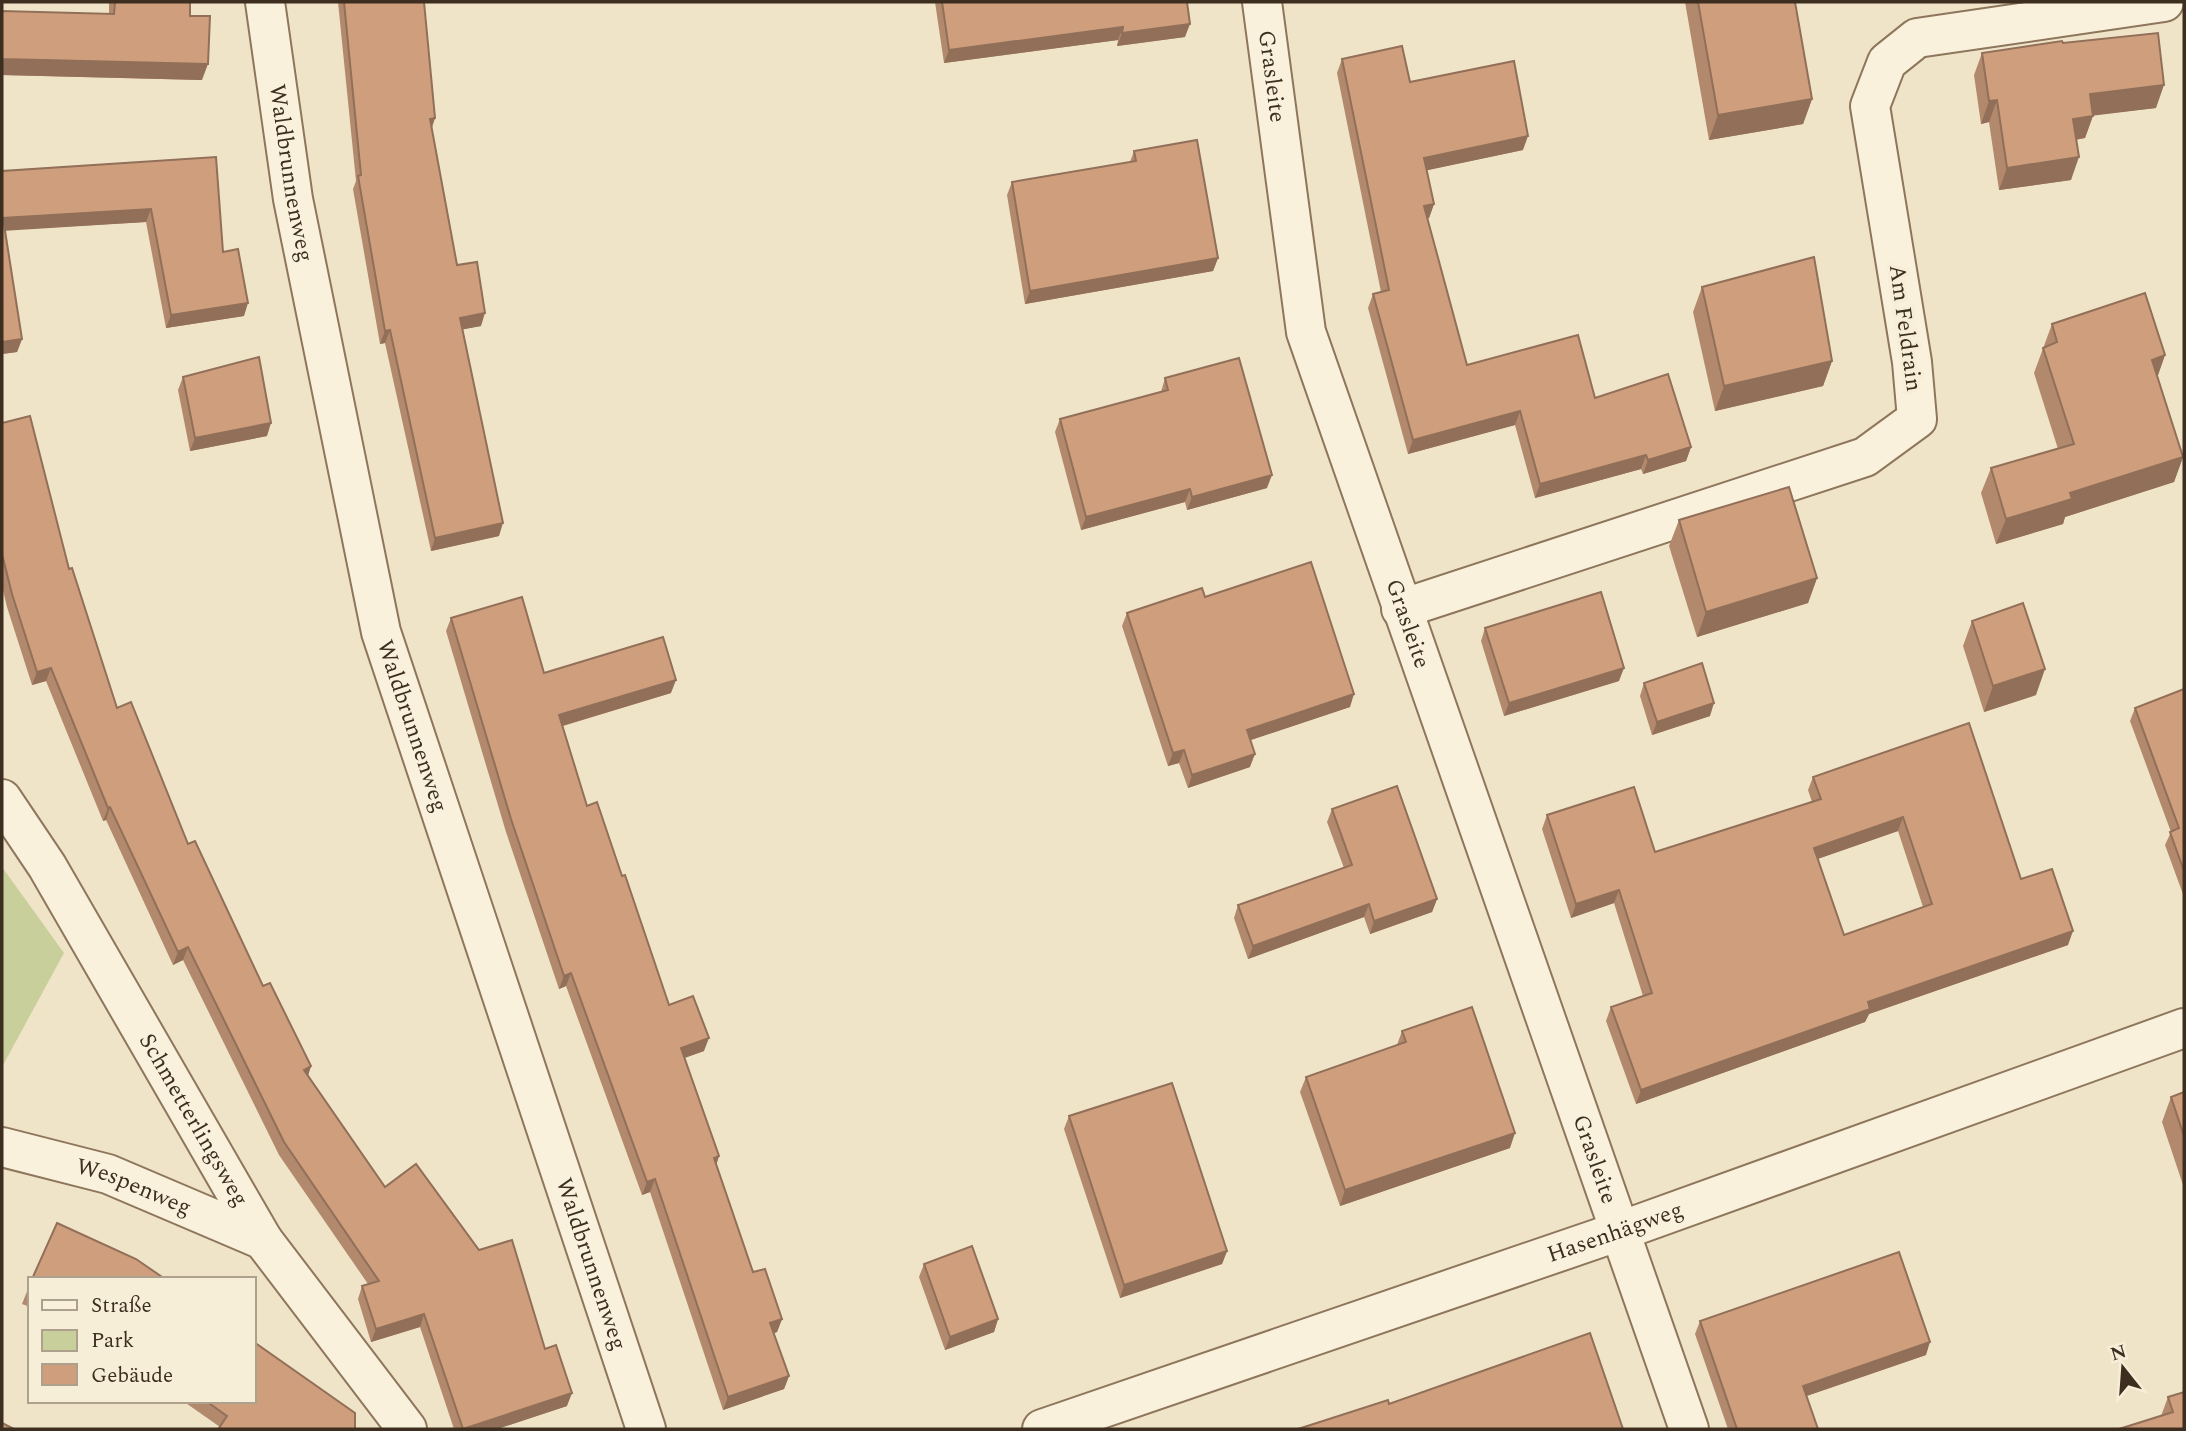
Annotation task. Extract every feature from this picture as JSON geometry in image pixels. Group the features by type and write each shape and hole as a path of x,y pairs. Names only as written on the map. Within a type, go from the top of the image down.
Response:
{"street":[{"name":"Waldbrunnenweg","path":"265,2 293,199 381,632 646,1429"},
{"name":"Grasleite","path":"1262,2 1306,332 1689,1429"},
{"name":"Am Feldrain","path":"1401,608 1865,457 1917,419 1912,362 1870,106 1887,62 1917,38 2164,2"},
{"name":"Schmetterlingsweg","path":"2,799 47,866 263,1240 407,1429"},
{"name":"Hasenhägweg","path":"1042,1429 1620,1231 2184,1028"},
{"name":"Wespenweg","path":"2,1147 108,1174 263,1240"}],"green space":[{"path":"2,867 64,953 2,1067"}],"building":[{"path":"115,2 190,2 190,16 210,16 208,64 2,59 2,11 114,14"},
{"path":"344,2 424,2 435,118 430,119 457,265 477,262 485,313 460,318 503,523 435,538 390,330 385,331 358,176 361,175"},
{"path":"942,2 1187,2 1190,24 1122,33 1123,27 949,50"},
{"path":"1698,2 1795,2 1812,99 1718,115"},
{"path":"2158,33 2164,85 2090,94 2093,116 2073,119 2079,157 2007,168 1997,100 1989,101 1982,53 2062,41"},
{"path":"1402,46 1410,82 1514,61 1528,136 1424,158 1434,204 1424,206 1467,365 1578,335 1595,398 1668,374 1691,447 1648,460 1646,455 1540,484 1520,411 1413,440 1373,294 1389,290 1342,59"},
{"path":"1197,140 1218,258 1030,291 1012,182 1136,161 1134,151"},
{"path":"216,157 223,252 238,249 248,303 171,315 151,209 3,218 22,339 2,342 2,171"},
{"path":"1814,257 1832,361 1724,386 1702,287"},
{"path":"2145,293 2165,355 2152,360 2183,457 2070,493 2072,499 2006,519 1991,468 2074,444 2043,348 2057,342 2052,324"},
{"path":"259,357 271,423 195,438 183,377"},
{"path":"1239,358 1272,475 1192,497 1190,489 1086,517 1060,419 1168,390 1165,378"},
{"path":"30,416 69,569 72,568 117,708 131,702 188,844 195,841 263,986 270,983 311,1066 304,1070 385,1187 416,1164 479,1250 512,1240 545,1349 556,1345 572,1393 463,1429 424,1314 376,1329 362,1286 379,1281 284,1142 188,947 178,952 110,807 108,808 51,668 37,672 2,554 2,423"},
{"path":"1789,487 1817,578 1706,612 1679,520"},
{"path":"1311,562 1354,694 1247,730 1255,754 1192,775 1184,750 1173,753 1127,613 1202,588 1205,597"},
{"path":"1601,592 1624,668 1509,703 1485,628"},
{"path":"522,597 544,673 663,637 676,680 559,715 587,806 597,802 669,1005 693,996 709,1038 681,1048 719,1156 714,1158 753,1272 765,1269 782,1319 770,1323 789,1376 728,1397 655,1179 647,1182 571,973 564,976 511,819 451,618"},
{"path":"2023,603 2045,669 1993,686 1972,621"},
{"path":"1702,663 1714,703 1657,722 1644,683"},
{"path":"2184,689 2184,871 2170,832 2179,828 2135,708"},
{"path":"1969,723 2021,879 2052,869 2073,931 1868,1002 1870,1009 1641,1090 1611,1007 1652,993 1619,890 1576,904 1547,815 1634,787 1655,852 1821,799 1813,777","holes":["1903,817 1932,904 1844,935 1814,848"]},
{"path":"1397,786 1437,899 1374,921 1369,904 1253,946 1238,905 1352,865 1332,809"},
{"path":"1472,1007 1515,1133 1345,1190 1306,1077 1406,1042 1402,1031"},
{"path":"1172,1083 1227,1251 1124,1285 1069,1116"},
{"path":"2184,1092 2184,1136 2171,1097"},
{"path":"57,1223 136,1259 162,1277 33,1277"},
{"path":"972,1246 998,1319 950,1337 924,1264"},
{"path":"1899,1252 1930,1342 1803,1386 1818,1429 1737,1429 1700,1321"},
{"path":"1590,1333 1623,1429 1298,1429 1388,1400 1389,1404"},
{"path":"256,1343 355,1413 355,1429 219,1428 227,1416 209,1403 256,1403"},
{"path":"2184,1392 2184,1429 2119,1429 2173,1412 2168,1397"},
{"path":"2,1423 14,1429 2,1429"}]}
